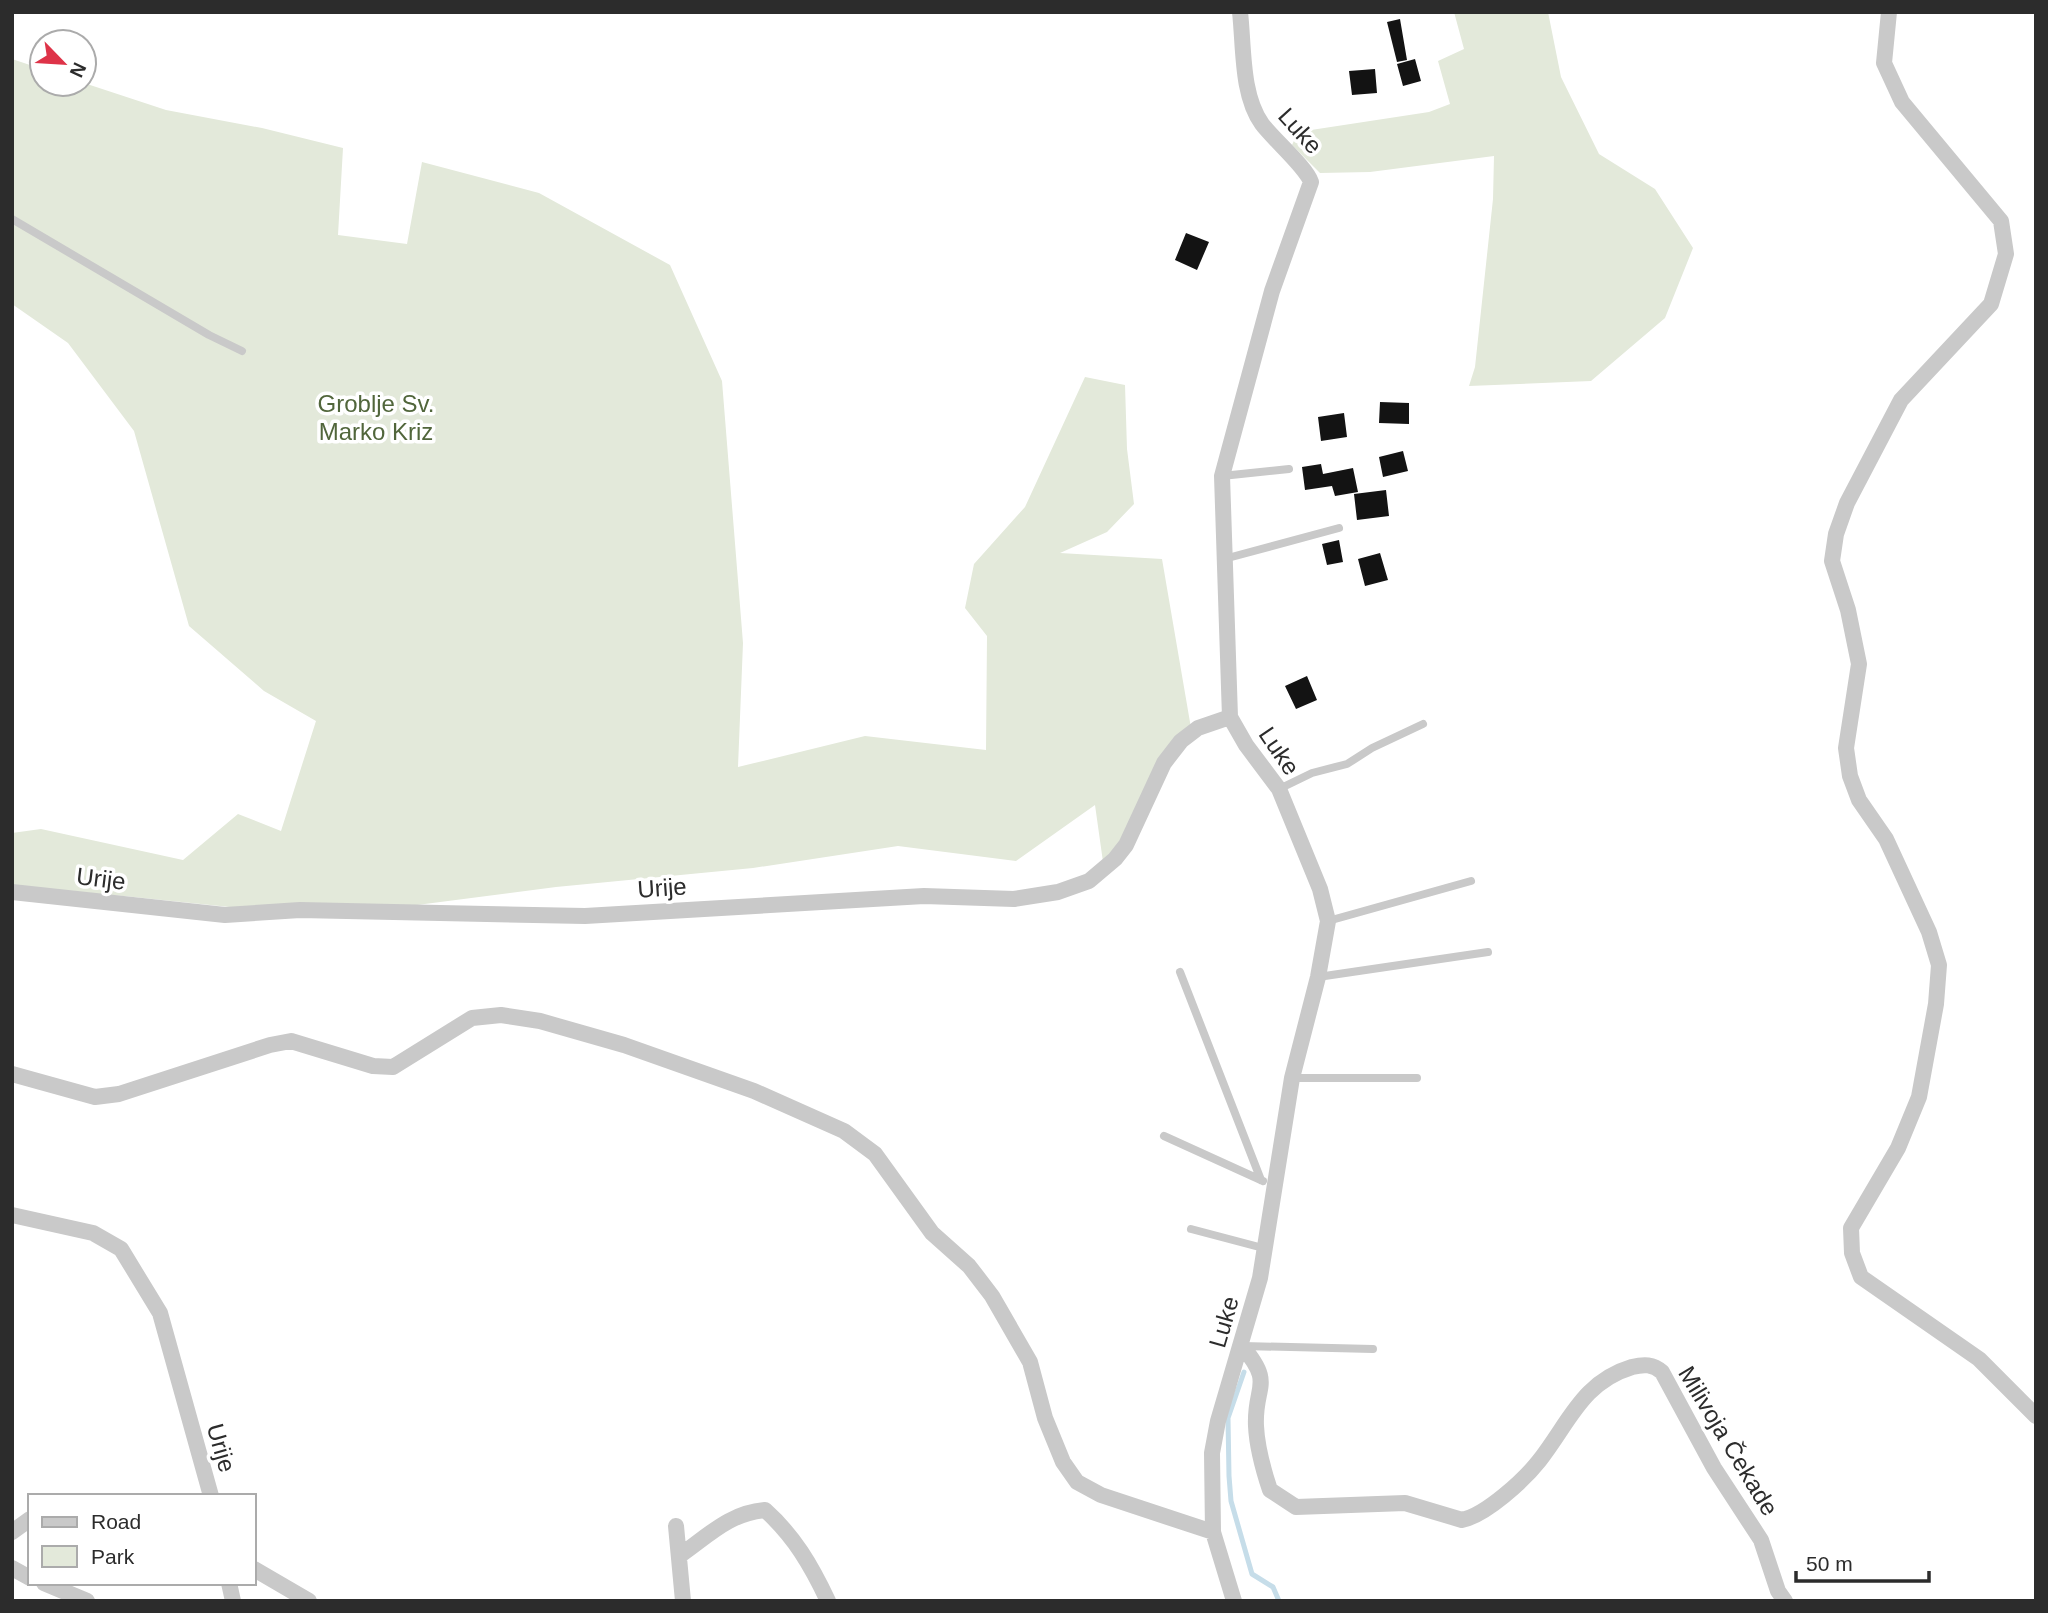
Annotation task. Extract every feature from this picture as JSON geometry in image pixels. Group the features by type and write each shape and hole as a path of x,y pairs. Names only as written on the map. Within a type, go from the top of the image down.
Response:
{"street":[{"name":"Luke","path":"1234,1601 1213,1532 1212,1453 1218,1421 1260,1278 1268,1183 1318,977 1328,921 1320,889 1279,789 1246,745 1230,717 1222,476 1272,291 1311,182 1308,173 1278,144 1252,106 1240,12"},
{"path":"1889,12 1884,64 1902,102 2001,221 2006,254 1991,304 1902,400 1847,503 1836,534 1832,561 1849,610 1859,664 1846,748 1850,776 1859,800 1886,839 1929,932 1939,965 1936,1004 1919,1097 1898,1148 1851,1228 1852,1253 1861,1277 1979,1359 2036,1416"},
{"name":"Urije","path":"12,892 225,915 300,910 585,916 924,896 1014,899 1058,892 1089,881 1107,867 1126,845 1164,762 1181,741 1198,728 1230,717"},
{"path":"12,1074 95,1097 119,1094 270,1045 291,1041 373,1066 393,1067 472,1018 501,1014 540,1021 624,1045 754,1091 844,1131 875,1154 932,1233 969,1266 992,1296 1030,1362 1045,1418 1063,1462 1077,1482 1101,1495 1213,1532"},
{"name":"Urije","path":"12,1215 93,1233 121,1249 160,1313 210,1494"},
{"name":"Milivoja Čekade","path":"1242,1346 1258,1364 1264,1384 1256,1424 1269,1490 1296,1507 1405,1503 1462,1520 1503,1496 1538,1462 1596,1383 1616,1372 1642,1364 1656,1366 1662,1372 1714,1468 1761,1540 1778,1591 1785,1601"},
{"path":"679,1556 744,1511 765,1510 788,1530 812,1567 828,1601"},
{"path":"676,1526 683,1601"},
{"path":"12,1568 28,1577"},
{"path":"256,1570 309,1601"},
{"path":"49,1585 87,1601"}],"lane":[{"path":"12,219 209,335 242,351"},
{"path":"1222,476 1289,470"},
{"path":"1224,559 1339,528"},
{"path":"1279,789 1312,774 1347,764 1372,748 1423,724"},
{"path":"1328,921 1471,881"},
{"path":"1318,977 1488,952"},
{"path":"1180,972 1268,1183"},
{"path":"1292,1078 1417,1078"},
{"path":"1164,1136 1268,1183"},
{"path":"1191,1229 1263,1248"},
{"path":"1242,1346 1373,1349"}],"green space":[{"path":"1454,12 1548,12 1561,77 1599,154 1655,189 1693,248 1665,318 1591,381 1469,386 1475,367 1493,199 1494,156 1370,172 1320,173 1292,145 1298,132 1429,112 1450,104 1438,61 1464,49"},
{"name":"Groblje Sv. Marko Kriz","path":"12,59 28,64 28,98 98,98 98,88 166,110 262,128 343,148 338,235 407,244 422,162 539,193 670,265 722,381 743,643 738,767 865,736 986,750 987,636 965,608 974,564 1025,507 1085,377 1125,385 1127,449 1134,504 1107,532 1060,553 1162,559 1191,728 1104,869 1095,805 1016,861 898,846 753,868 556,887 324,917 124,896 12,891 12,833 41,829 183,860 238,814 281,831 316,721 264,691 189,626 134,431 68,343 12,304"}],"building":[{"path":"1400,19 1407,60 1397,62 1387,22"},
{"path":"1415,59 1421,81 1403,86 1397,64"},
{"path":"1375,69 1377,93 1352,95 1349,71"},
{"path":"1186,233 1209,242 1197,270 1175,260"},
{"path":"1380,402 1409,403 1409,424 1379,423"},
{"path":"1344,413 1347,437 1321,441 1318,417"},
{"path":"1403,451 1408,471 1383,477 1379,457"},
{"path":"1321,464 1323,474 1353,468 1358,492 1335,496 1332,486 1305,490 1302,467"},
{"path":"1386,490 1389,516 1357,520 1354,494"},
{"path":"1339,540 1343,562 1327,565 1322,544"},
{"path":"1380,553 1388,580 1365,586 1358,559"},
{"path":"1307,676 1317,700 1296,709 1285,686"}],"waterway":[{"path":"1244,1372 1228,1418 1231,1501 1252,1574 1273,1587 1279,1601"}]}
